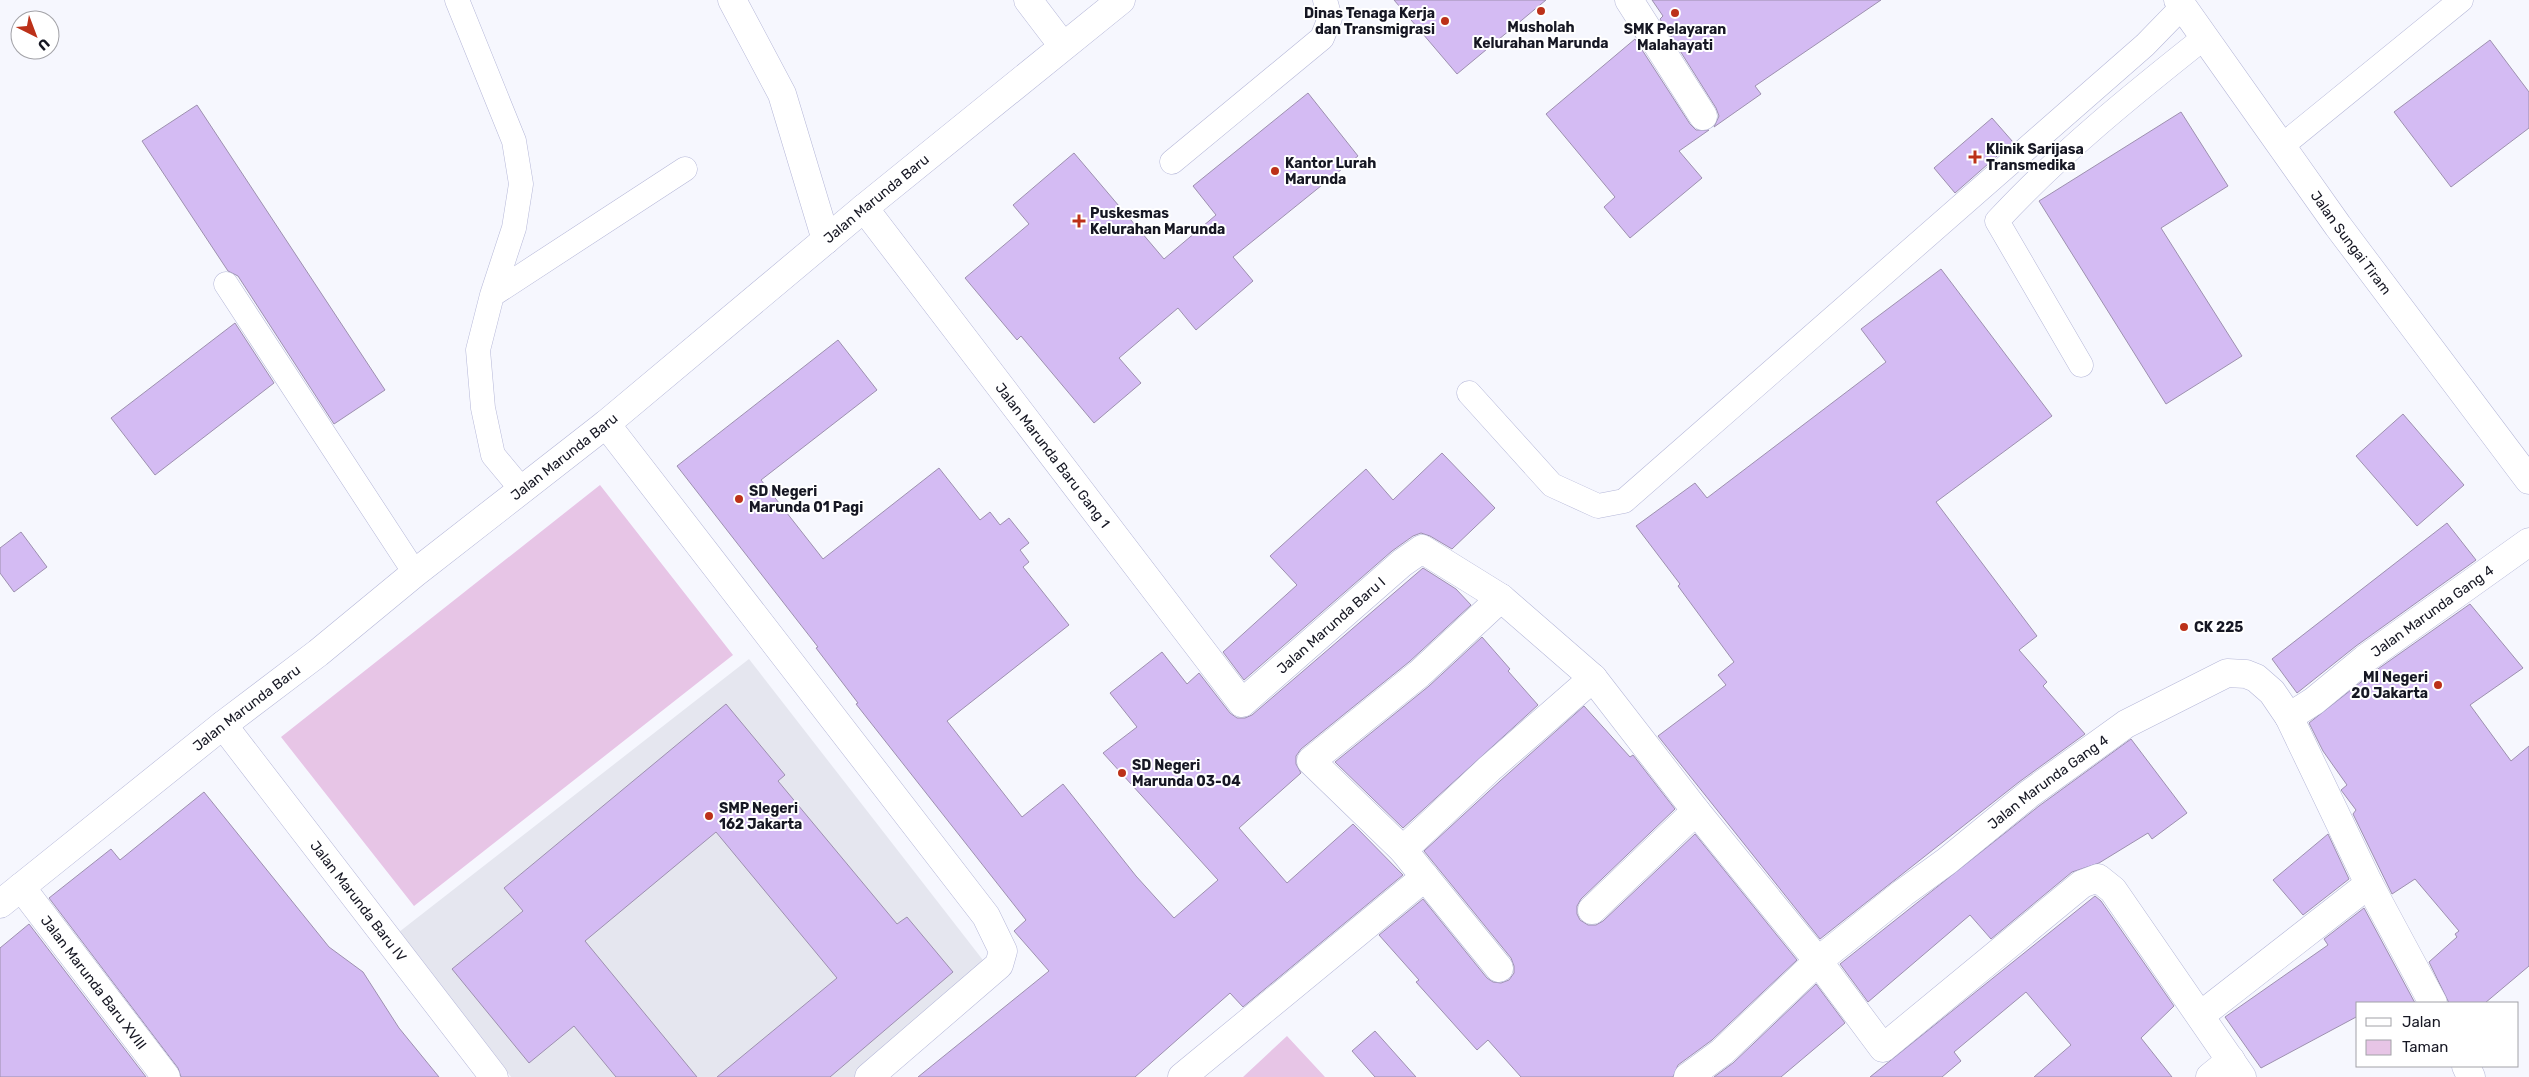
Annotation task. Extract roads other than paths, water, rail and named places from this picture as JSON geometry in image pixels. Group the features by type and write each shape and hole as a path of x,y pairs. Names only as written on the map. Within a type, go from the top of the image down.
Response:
{"street":[{"path":"732,0 782,94 826,240"},
{"path":"1028,0 1063,46"},
{"name":"Jalan Marunda Baru","path":"0,904 223,724 318,653 415,573 606,424 864,208 1121,0"},
{"path":"1629,0 1703,116"},
{"name":"Jalan Sungai Tiram","path":"2180,3 2283,145 2338,226 2529,480"},
{"name":"Jalan Marunda Baru Gang 1","path":"864,208 1242,704"},
{"path":"606,424 986,916 1003,951 999,965 869,1077"},
{"name":"Jalan Marunda Gang 4","path":"2289,717 2314,701 2365,659 2529,542"},
{"name":"Jalan Marunda Baru I","path":"1242,704 1402,564 1422,549 1501,598"},
{"path":"1499,968 1403,850 1311,761 1418,674 1501,598 1592,678 1696,811 1818,961 1883,1048 2082,884 2098,878 2113,890 2237,1068 2210,1077"},
{"name":"Jalan Marunda Gang 4","path":"1688,1077 1722,1052 1818,961 2029,794 2126,724 2227,672 2246,674 2256,678 2272,692 2289,717 2369,884 2432,1002"},
{"path":"1403,850 1489,768 1592,678"},
{"name":"Jalan Marunda Baru IV","path":"223,724 494,1077"},
{"path":"1592,910 1696,811"},
{"path":"1186,1076 1425,877"},
{"path":"2201,1015 2369,884"},
{"name":"Jalan Marunda Baru XVIII","path":"21,887 165,1077"}],"lane":[{"path":"457,0 514,141 521,184 514,228 492,295 478,350 483,408 493,454 522,490"},
{"path":"1172,162 1322,38 1330,18 1325,0"},
{"path":"2283,145 2461,0"},
{"path":"1469,393 1552,485 1598,506 1624,502 2145,45 2180,3"},
{"path":"2082,365 1997,220 2025,191 2119,106 2204,37"},
{"path":"492,295 685,169"},
{"path":"226,284 415,573"}],"place":[{"name":"Musholah Kelurahan Marunda","path":"1541,11"},
{"name":"SMK Pelayaran Malahayati","path":"1675,13"},
{"name":"Dinas Tenaga Kerja dan Transmigrasi","path":"1445,21"},
{"name":"Klinik Sarijasa Transmedika","path":"1975,157"},
{"name":"Kantor Lurah Marunda","path":"1275,171"},
{"name":"Puskesmas Kelurahan Marunda","path":"1079,221"},
{"name":"SD Negeri Marunda 01 Pagi","path":"739,499"},
{"name":"CK 225","path":"2184,627"},
{"name":"MI Negeri 20 Jakarta","path":"2438,685"},
{"name":"SD Negeri Marunda 03-04","path":"1122,773"},
{"name":"SMP Negeri 162 Jakarta","path":"709,816"}]}
